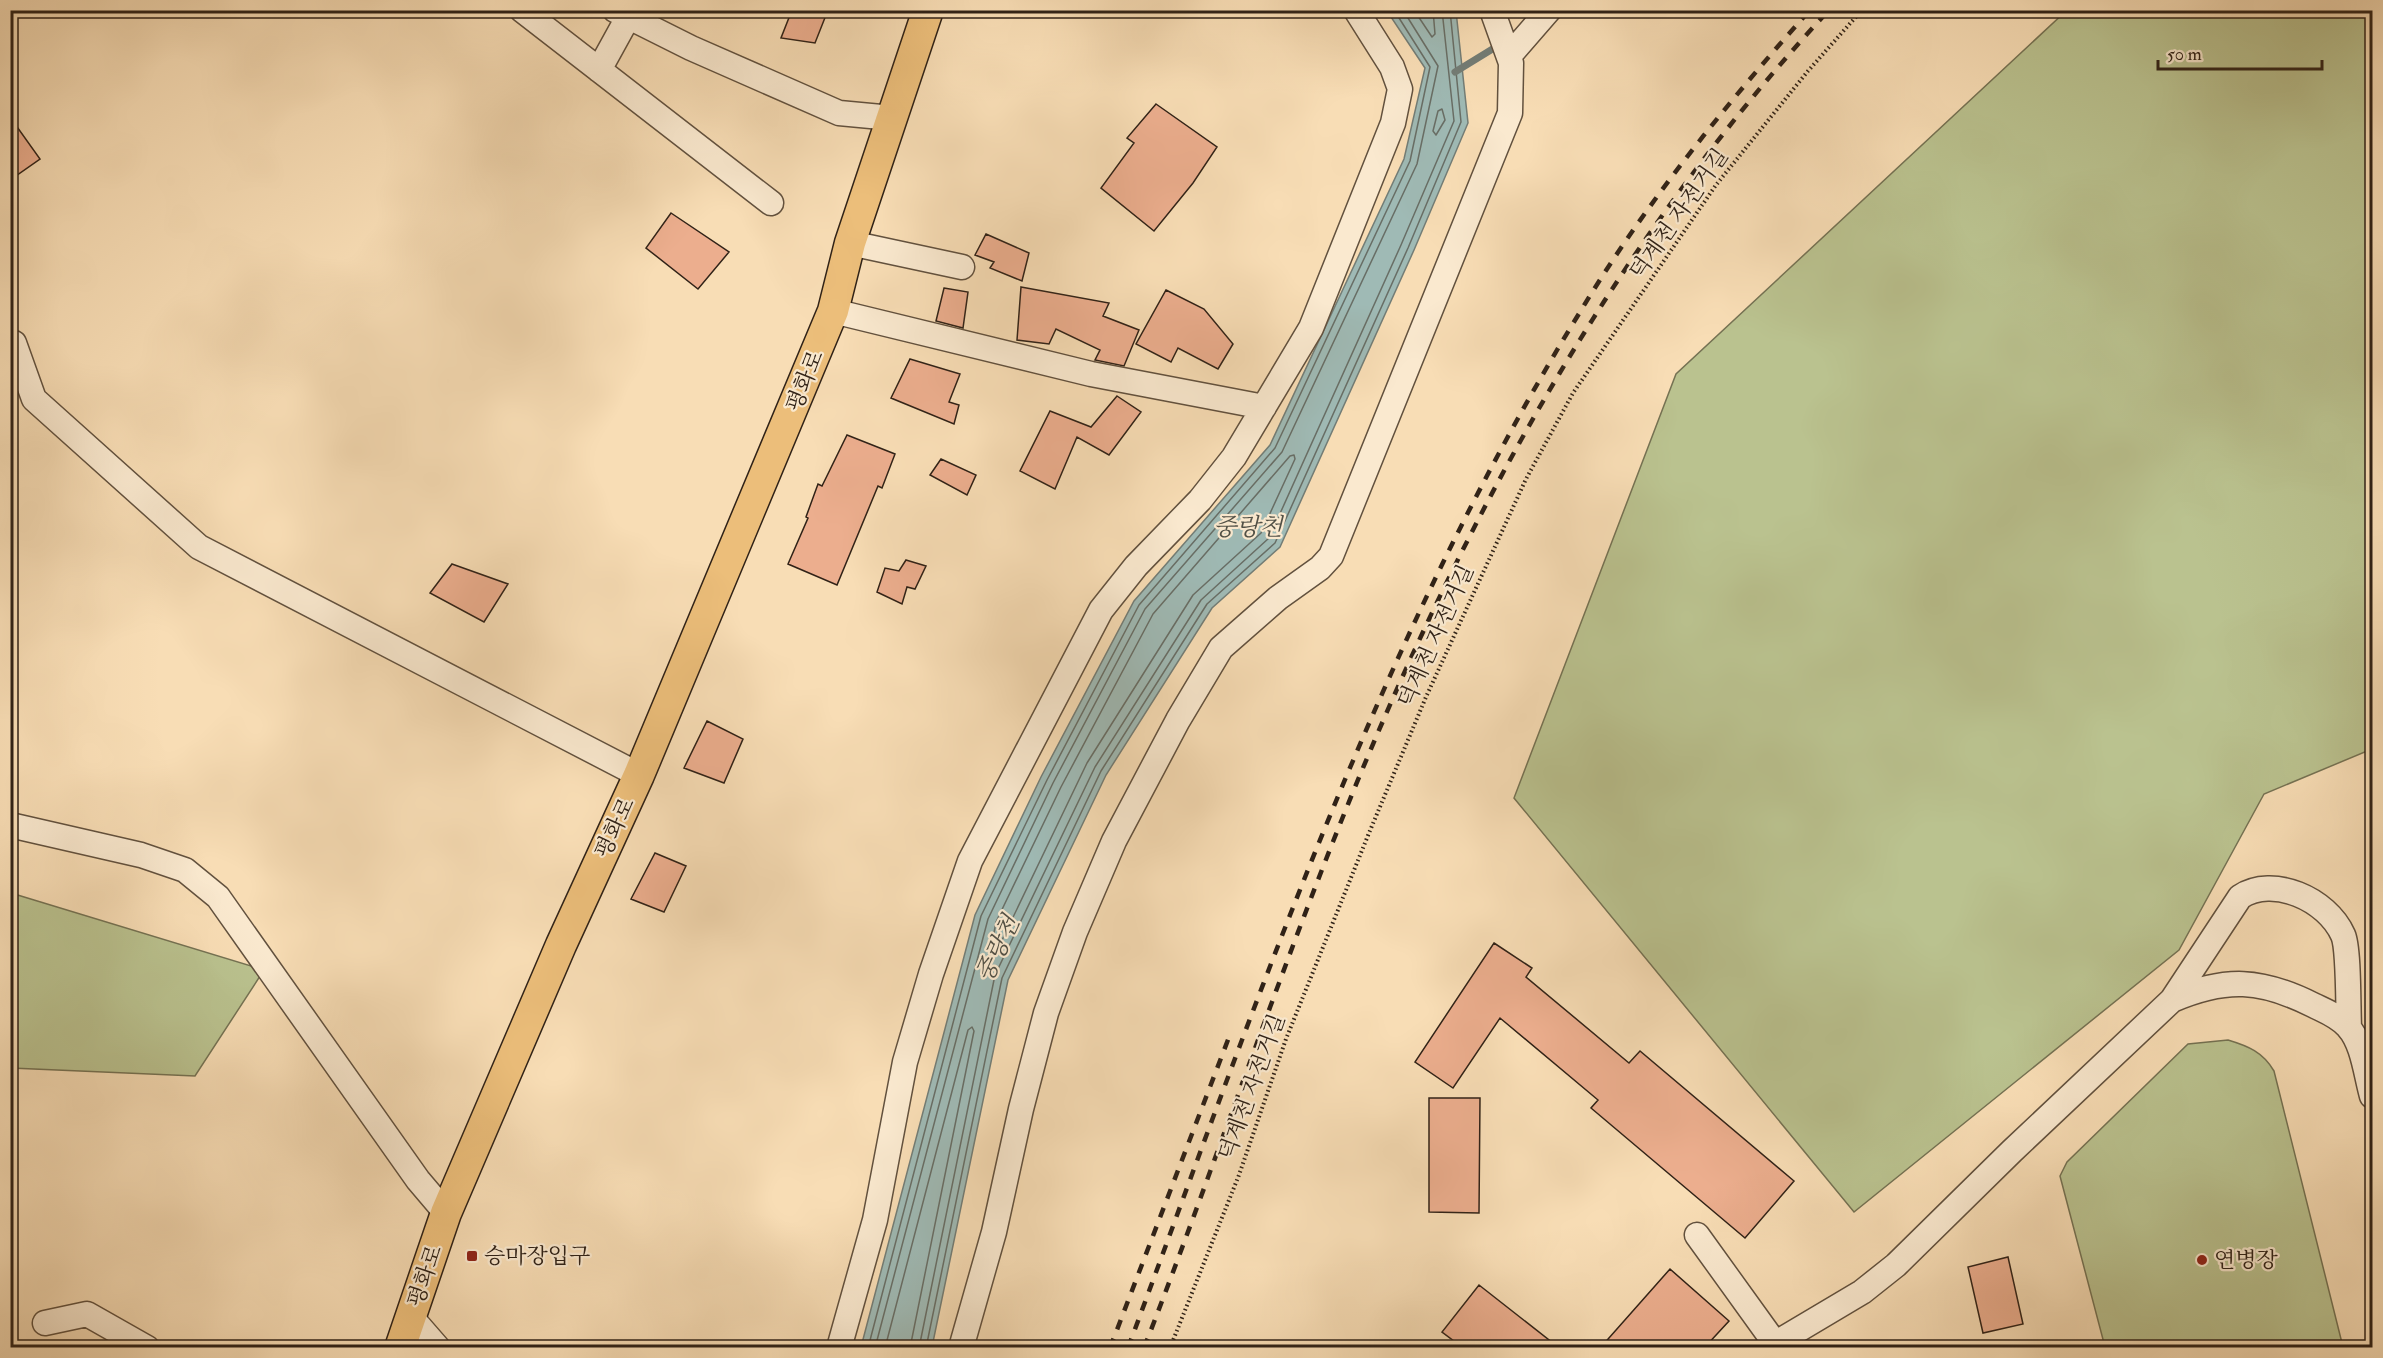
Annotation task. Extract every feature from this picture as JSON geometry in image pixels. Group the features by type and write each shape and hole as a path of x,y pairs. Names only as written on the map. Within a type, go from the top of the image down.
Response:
{"main road":[{"name":"평화로","path":"400,1347 446,1213 561,945 639,775 833,311 850,243 928,10"}],"street":[{"path":"522,10 771,203"},
{"path":"839,1347 875,1220 905,1062 931,974 970,861 1101,610 1136,566 1200,500 1234,457 1311,328 1340,249 1393,123 1400,89 1392,67 1356,10"},
{"path":"961,1347 994,1232 1021,1109 1046,1013 1075,933 1109,852 1178,720 1221,648 1278,598 1320,568 1330,556 1510,112 1511,63 1502,35 1549,10"},
{"path":"599,70 625,13 691,48 839,113 892,118"},
{"path":"850,243 962,267"},
{"path":"833,311 1091,374 1264,408"},
{"path":"14,343 19,379 34,399 183,534 213,556 639,775"},
{"path":"10,825 141,855 185,870 218,897 418,1180 446,1213"},
{"path":"1697,1235 1776,1346 1783,1339 1862,1292 1896,1265 2172,1000 2240,897 2251,889 2267,886 2285,889 2322,910 2344,937 2349,1027 2356,1041 2373,1096"},
{"path":"2172,1000 2200,988 2229,983 2256,984 2284,990 2334,1016 2349,1027"},
{"path":"45,1323 87,1314 147,1347"},
{"path":"411,1317 443,1345"}],"path":[{"name":"덕계천 자전거길","path":"1170,1347 1239,1175 1286,1039 1369,833 1426,697 1526,479 1573,393 1716,185 1808,71 1862,10"}],"green space":[{"path":"2066,11 2372,11 2372,749 2264,794 2179,950 1854,1212 1514,798 1676,374"},
{"path":"11,893 264,970 195,1076 11,1068"},
{"name":"연병장","path":"2228,1040 2254,1051 2270,1064 2274,1071 2343,1347 2105,1347 2060,1176 2067,1162 2188,1044"}],"water":[{"name":"중랑천","path":"1387,11 1456,11 1468,123 1414,250 1280,547 1212,608 1106,775 1008,980 932,1347 861,1347 975,915 1041,777 1134,601 1270,445 1404,159 1425,68"}],"building":[{"path":"792,10 828,10 815,43 781,38"},
{"path":"1156,104 1217,147 1193,183 1154,231 1101,188 1134,143 1127,138"},
{"path":"10,117 40,159 10,180"},
{"path":"671,213 729,252 698,289 646,248"},
{"path":"986,234 1029,253 1022,281 990,268 994,262 975,255"},
{"path":"1021,287 1109,303 1103,316 1139,330 1124,366 1095,360 1100,350 1056,329 1049,344 1017,340"},
{"path":"944,288 968,292 963,328 936,321"},
{"path":"1166,290 1204,309 1233,344 1218,369 1178,348 1171,362 1136,344"},
{"path":"910,359 960,374 949,402 959,405 954,424 891,398"},
{"path":"1117,396 1141,412 1109,455 1077,437 1055,489 1020,471 1050,411 1091,427"},
{"path":"847,435 895,454 882,488 878,486 837,585 788,564 808,518 806,517 818,484 822,486"},
{"path":"941,459 976,475 967,495 930,475"},
{"path":"906,560 926,566 915,589 907,587 902,604 877,592 885,568 899,571"},
{"path":"452,564 508,584 484,622 430,593"},
{"path":"707,721 743,739 724,783 684,768"},
{"path":"655,853 686,866 664,912 631,899"},
{"path":"1494,943 1532,968 1526,977 1629,1063 1640,1051 1794,1181 1745,1238 1591,1108 1598,1100 1500,1018 1453,1088 1415,1062"},
{"path":"1429,1098 1480,1098 1479,1213 1429,1212"},
{"path":"2008,1257 2023,1324 1983,1333 1968,1267"},
{"path":"1670,1269 1729,1321 1705,1347 1601,1347"},
{"path":"1479,1285 1558,1347 1462,1347 1442,1332"}],"waterway":[{"path":"1455,72 1499,45"}],"railway":[{"path":"1128,1348 1276,950 1329,818 1444,560 1509,434 1605,272 1659,194 1717,118 1810,10"},
{"path":"1144,1348 1325,861 1353,792 1398,686 1499,480 1556,380 1617,282 1682,188 1753,97 1829,10"},
{"path":"1110,1348 1231,1032"}],"place":[{"name":"승마장입구","path":"472,1256"},
{"name":"연병장","path":"2202,1260"}]}
